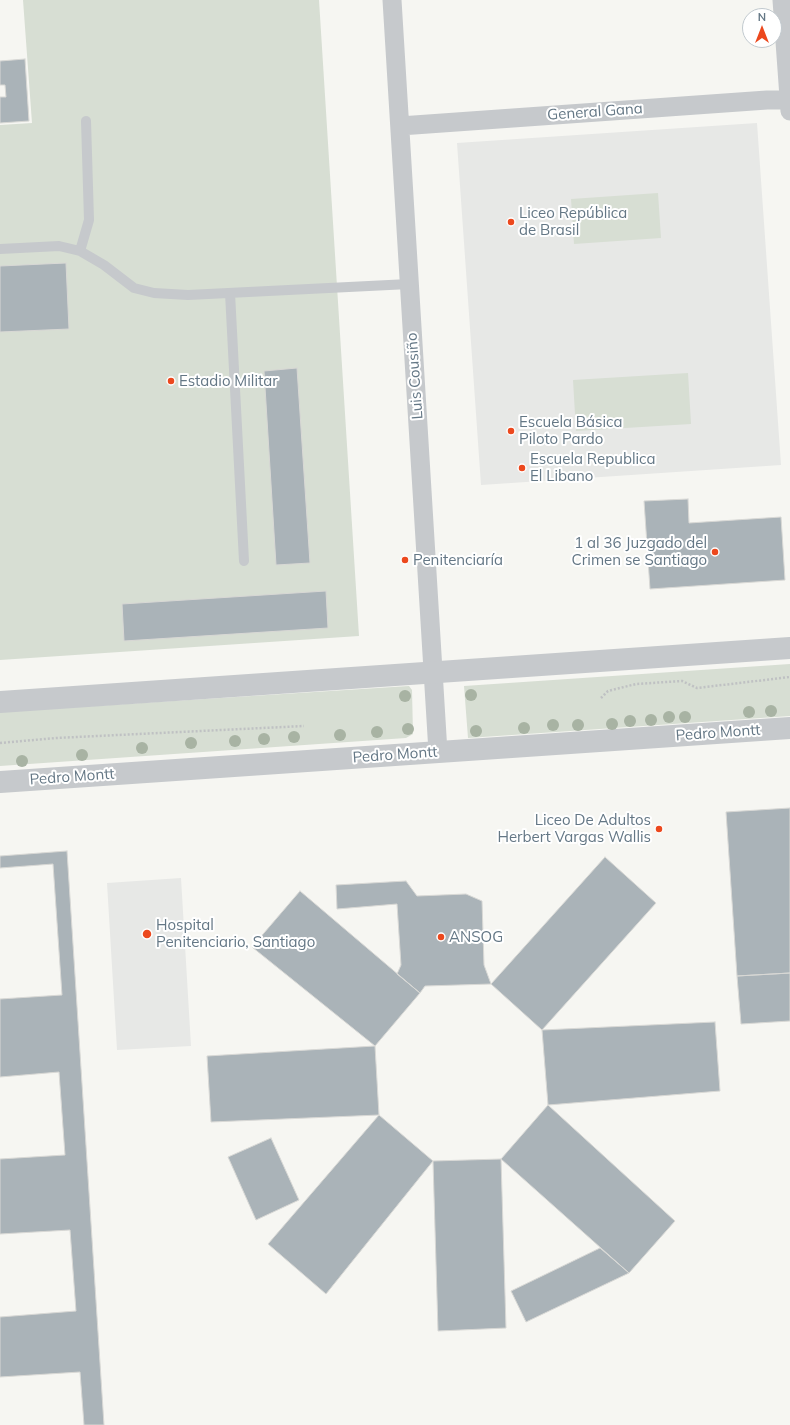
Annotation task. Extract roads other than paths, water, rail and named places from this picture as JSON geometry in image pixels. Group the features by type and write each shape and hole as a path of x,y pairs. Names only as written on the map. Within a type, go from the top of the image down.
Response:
{"street":[{"name":"Luis Cousiño","path":"392,0 438,752"},
{"path":"782,0 790,104"},
{"name":"General Gana","path":"400,126 759,100 790,104"},
{"path":"0,702 790,648"},
{"name":"Pedro Montt","path":"0,782 790,728"}],"lane":[{"path":"80,251 89,220 86,121"},
{"path":"0,249 59,246 80,251 104,265 134,288 154,293 188,295 409,284"},
{"path":"230,293 244,561"}],"place":[{"name":"Liceo República de Brasil","path":"511,222"},
{"name":"Estadio Militar","path":"171,381"},
{"name":"Escuela Básica Piloto Pardo","path":"511,431"},
{"name":"Escuela Republica El Libano","path":"522,468"},
{"name":"1 al 36 Juzgado del Crimen se Santiago","path":"715,552"},
{"name":"Penitenciaría","path":"405,560"},
{"name":"Liceo De Adultos Herbert Vargas Wallis","path":"659,829"},
{"name":"Hospital Penitenciario, Santiago","path":"147,934"},
{"name":"ANSOG","path":"441,937"}]}
